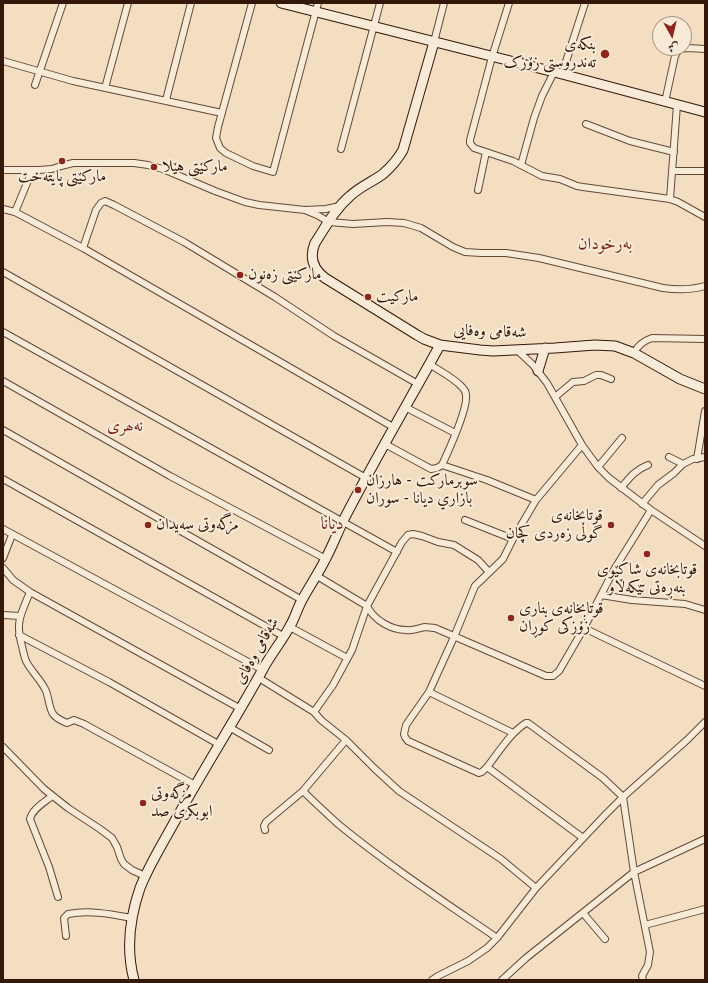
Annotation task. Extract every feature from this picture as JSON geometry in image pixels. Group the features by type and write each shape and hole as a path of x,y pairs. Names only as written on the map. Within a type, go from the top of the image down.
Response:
{"street":[{"path":"35,85 63,3"},
{"path":"105,88 128,3"},
{"path":"166,100 191,3"},
{"path":"252,3 216,138 220,148 226,153 253,166 273,172 317,8"},
{"path":"281,3 317,8 373,27 558,73 705,112"},
{"path":"341,149 380,3"},
{"path":"434,42 444,3"},
{"path":"508,3 470,140 472,146 521,165 542,176 560,179 577,186 670,199 705,217"},
{"path":"521,165 534,118 542,96 558,73 585,3"},
{"name":"شەقامی وەفایی","path":"434,42 403,150 388,169 359,189 334,213 315,243 312,260 316,270 320,275 417,335 440,345 493,351 602,345 621,348 634,353 680,379 705,388"},
{"path":"665,102 674,56 679,49 688,48 705,50"},
{"path":"3,61 73,81 222,112"},
{"path":"670,199 677,105"},
{"path":"586,124 630,141 674,152"},
{"path":"478,190 486,152"},
{"path":"3,170 32,171 52,169 73,163 134,163 163,169 215,191 245,202 259,205 305,210 326,209 340,206"},
{"path":"16,212 32,171"},
{"path":"672,171 705,171"},
{"path":"83,248 96,210 101,203 105,201 114,204 184,242 275,297 334,336 418,384"},
{"path":"3,209 16,212 83,248 394,427"},
{"path":"305,210 329,222 354,224 387,222 404,223 421,228 453,247 465,252 506,254 539,258 663,288 681,290 705,286"},
{"path":"3,272 366,478"},
{"path":"3,332 397,552"},
{"path":"634,353 636,347 652,338 705,338"},
{"name":"شەقامی وەفای","path":"134,980 130,962 132,918 135,903 145,876 195,785 290,627 302,600 326,559 366,478 440,345"},
{"path":"538,371 545,348"},
{"path":"516,349 538,371 547,383 582,445 598,467 609,478 642,504 705,546"},
{"path":"385,444 431,469 442,465 464,409 466,396 463,388 450,377 429,364"},
{"path":"556,397 570,384 576,381 584,381 596,375 611,378"},
{"path":"3,381 170,476 326,559"},
{"path":"405,407 455,433"},
{"path":"697,459 705,411"},
{"path":"3,430 302,600"},
{"path":"598,467 622,438"},
{"path":"582,445 536,500 503,559 475,586 429,692 406,725 404,734 408,741 477,773 482,772 487,767 513,733 528,723 603,778 623,797 634,872 650,952 648,965 642,976 643,980"},
{"path":"669,457 683,464"},
{"path":"642,504 658,485 683,464 705,457"},
{"path":"442,465 487,480 536,500"},
{"path":"621,488 636,470 648,465"},
{"path":"3,479 284,636"},
{"path":"317,576 368,606 371,613 383,623 406,630 425,627 435,628 546,676 553,676 559,671 584,628 600,594 651,510"},
{"path":"465,520 513,539"},
{"path":"3,529 261,674 314,712 321,720 346,740 399,791 501,859 536,888"},
{"path":"314,712 333,685 352,650 368,606 402,542 408,535 413,534 438,542 454,545 478,560 489,572"},
{"path":"3,558 12,535"},
{"path":"3,568 13,580 30,592 241,709"},
{"path":"30,592 20,616 18,624 19,635 26,661 46,691 50,710 53,715 67,723 74,720 84,724 195,785"},
{"path":"600,594 632,600 685,604 705,610"},
{"path":"3,615 20,616"},
{"path":"290,627 347,658"},
{"path":"584,628 705,686"},
{"path":"19,635 109,682 220,745"},
{"path":"429,692 513,733"},
{"path":"432,980 468,961 487,948 536,888 583,838 623,797 705,722"},
{"path":"229,727 269,750"},
{"path":"265,830 264,826 266,822 303,791 346,740"},
{"path":"3,747 52,796 112,838 124,864 145,876"},
{"path":"487,767 583,838"},
{"path":"303,791 359,840 496,938"},
{"path":"52,796 37,808 31,815 30,819 58,897"},
{"path":"502,980 526,958 634,872 705,839"},
{"path":"645,925 705,909"},
{"path":"66,936 64,918 68,914 96,912 132,918"},
{"path":"583,913 604,939"}],"place":[{"name":"بنکەی تەندروستی زۆزک","path":"605,54"},
{"name":"مارکێتی پایتەخت","path":"62,161"},
{"name":"مارکێتی هێلا","path":"154,167"},
{"name":"مارکێتی زەنون","path":"240,275"},
{"name":"ماركيت","path":"368,297"},
{"name":"سوبرماركت - هارزان بازاري ديانا - سوران","path":"358,490"},
{"name":"مزگەوتی سەیدان","path":"148,525"},
{"name":"قوتابخانەی گوڵی زەردی کچان","path":"611,525"},
{"name":"قوتابخانەی شاکێوی بنەڕەتی تێکەڵاو","path":"647,554"},
{"name":"قوتابخانەی بناری زۆزکی کوڕان","path":"511,618"},
{"name":"مزگەوتی ابوبکری صد","path":"143,803"}],"district":[{"name":"بەرخودان","path":"605,245"},
{"name":"نەھری","path":"125,427"},
{"name":"دیانا","path":"332,525"}]}
